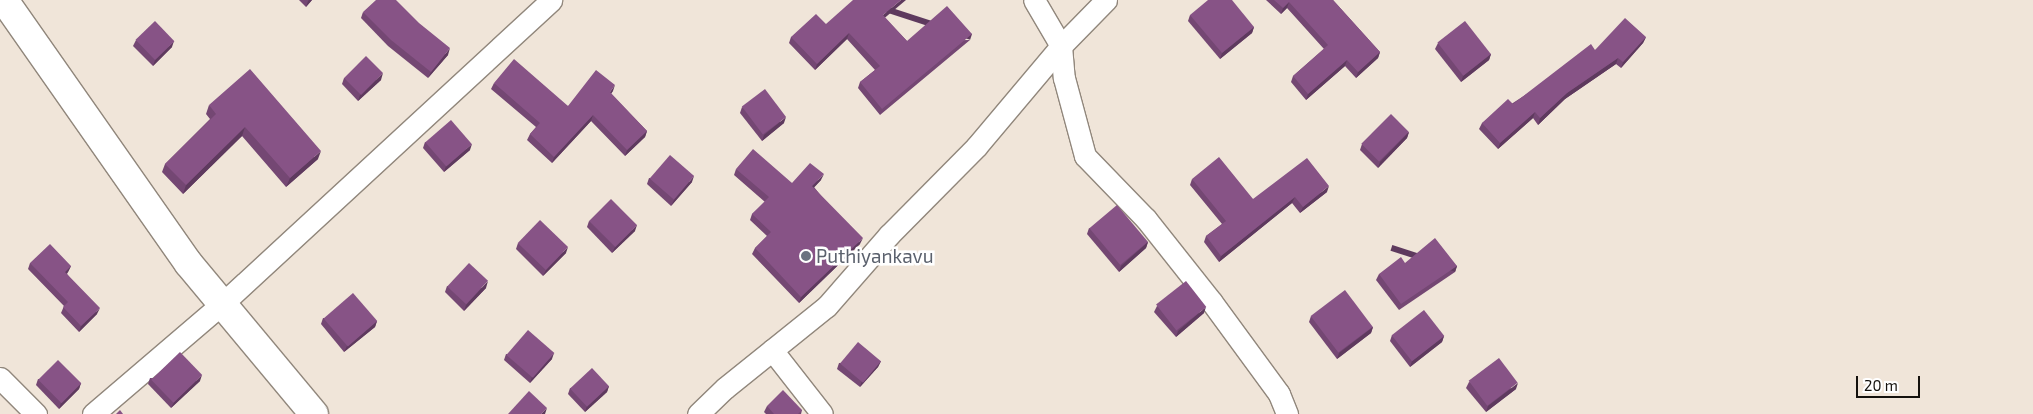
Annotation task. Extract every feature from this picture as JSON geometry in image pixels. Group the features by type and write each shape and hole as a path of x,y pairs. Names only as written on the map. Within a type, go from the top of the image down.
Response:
{"main road":[{"path":"4,0 189,264 314,414"}],"street":[{"path":"93,414 222,304 551,0"},
{"path":"1034,0 1061,46 1064,78 1085,156 1146,219 1211,301 1279,394 1287,414"},
{"path":"698,414 772,350 827,306 889,235 976,147 1061,46 1106,0"},
{"path":"772,350 822,414"},
{"path":"0,378 36,414"}],"building":[{"path":"376,0 396,0 419,23 450,48 431,72 391,40 363,12"},
{"path":"853,0 901,0 883,15 907,41 947,6 972,34 882,109 860,82 880,66 849,33 817,64 791,37 816,14 826,24"},
{"path":"1208,0 1232,0 1254,27 1222,53 1190,15"},
{"path":"1274,0 1333,0 1380,52 1358,72 1347,60 1308,94 1293,76 1328,45 1289,2 1283,8"},
{"path":"1625,18 1646,37 1623,62 1618,58 1567,93 1540,118 1535,112 1500,143 1482,123 1508,99 1513,104 1591,44 1595,50"},
{"path":"155,21 174,41 155,60 136,40"},
{"path":"1465,21 1491,54 1463,76 1437,43"},
{"path":"366,56 383,73 361,95 344,78"},
{"path":"514,59 568,106 596,70 615,85 610,92 647,131 627,150 593,115 554,157 530,134 540,123 494,83"},
{"path":"250,69 321,151 290,178 245,127 186,185 165,164 216,114 209,105"},
{"path":"765,89 786,117 763,134 742,106"},
{"path":"1391,114 1409,132 1379,161 1361,144"},
{"path":"451,120 472,144 446,166 425,142"},
{"path":"753,149 792,183 810,163 824,174 812,186 863,238 801,297 755,248 771,232 752,214 769,197 736,169"},
{"path":"670,155 694,176 674,199 650,178"},
{"path":"1219,157 1253,199 1307,158 1329,186 1303,207 1295,197 1221,256 1206,236 1226,221 1192,179"},
{"path":"611,199 637,225 615,247 589,221"},
{"path":"1117,205 1148,242 1120,265 1089,228"},
{"path":"540,220 568,247 546,270 518,243"},
{"path":"1435,238 1457,266 1401,304 1379,274 1401,257 1405,263"},
{"path":"50,244 71,266 65,272 100,308 81,326 63,307 68,302 30,263"},
{"path":"469,263 488,281 466,304 447,286"},
{"path":"1186,281 1206,307 1176,330 1156,304"},
{"path":"1345,290 1373,327 1338,353 1311,316"},
{"path":"353,293 377,321 348,347 324,319"},
{"path":"1424,310 1444,336 1412,361 1392,335"},
{"path":"528,330 554,353 533,378 506,355"},
{"path":"858,342 881,361 863,383 840,363"},
{"path":"180,352 202,375 173,403 151,380"},
{"path":"1499,358 1518,383 1487,406 1469,381"},
{"path":"58,360 81,383 62,403 38,380"},
{"path":"592,368 609,386 587,407 570,388"},
{"path":"783,390 802,410 798,414 774,414 767,406"},
{"path":"529,391 547,408 541,414 508,414"}],"place":[{"name":"Puthiyankavu","path":"806,256"}]}
